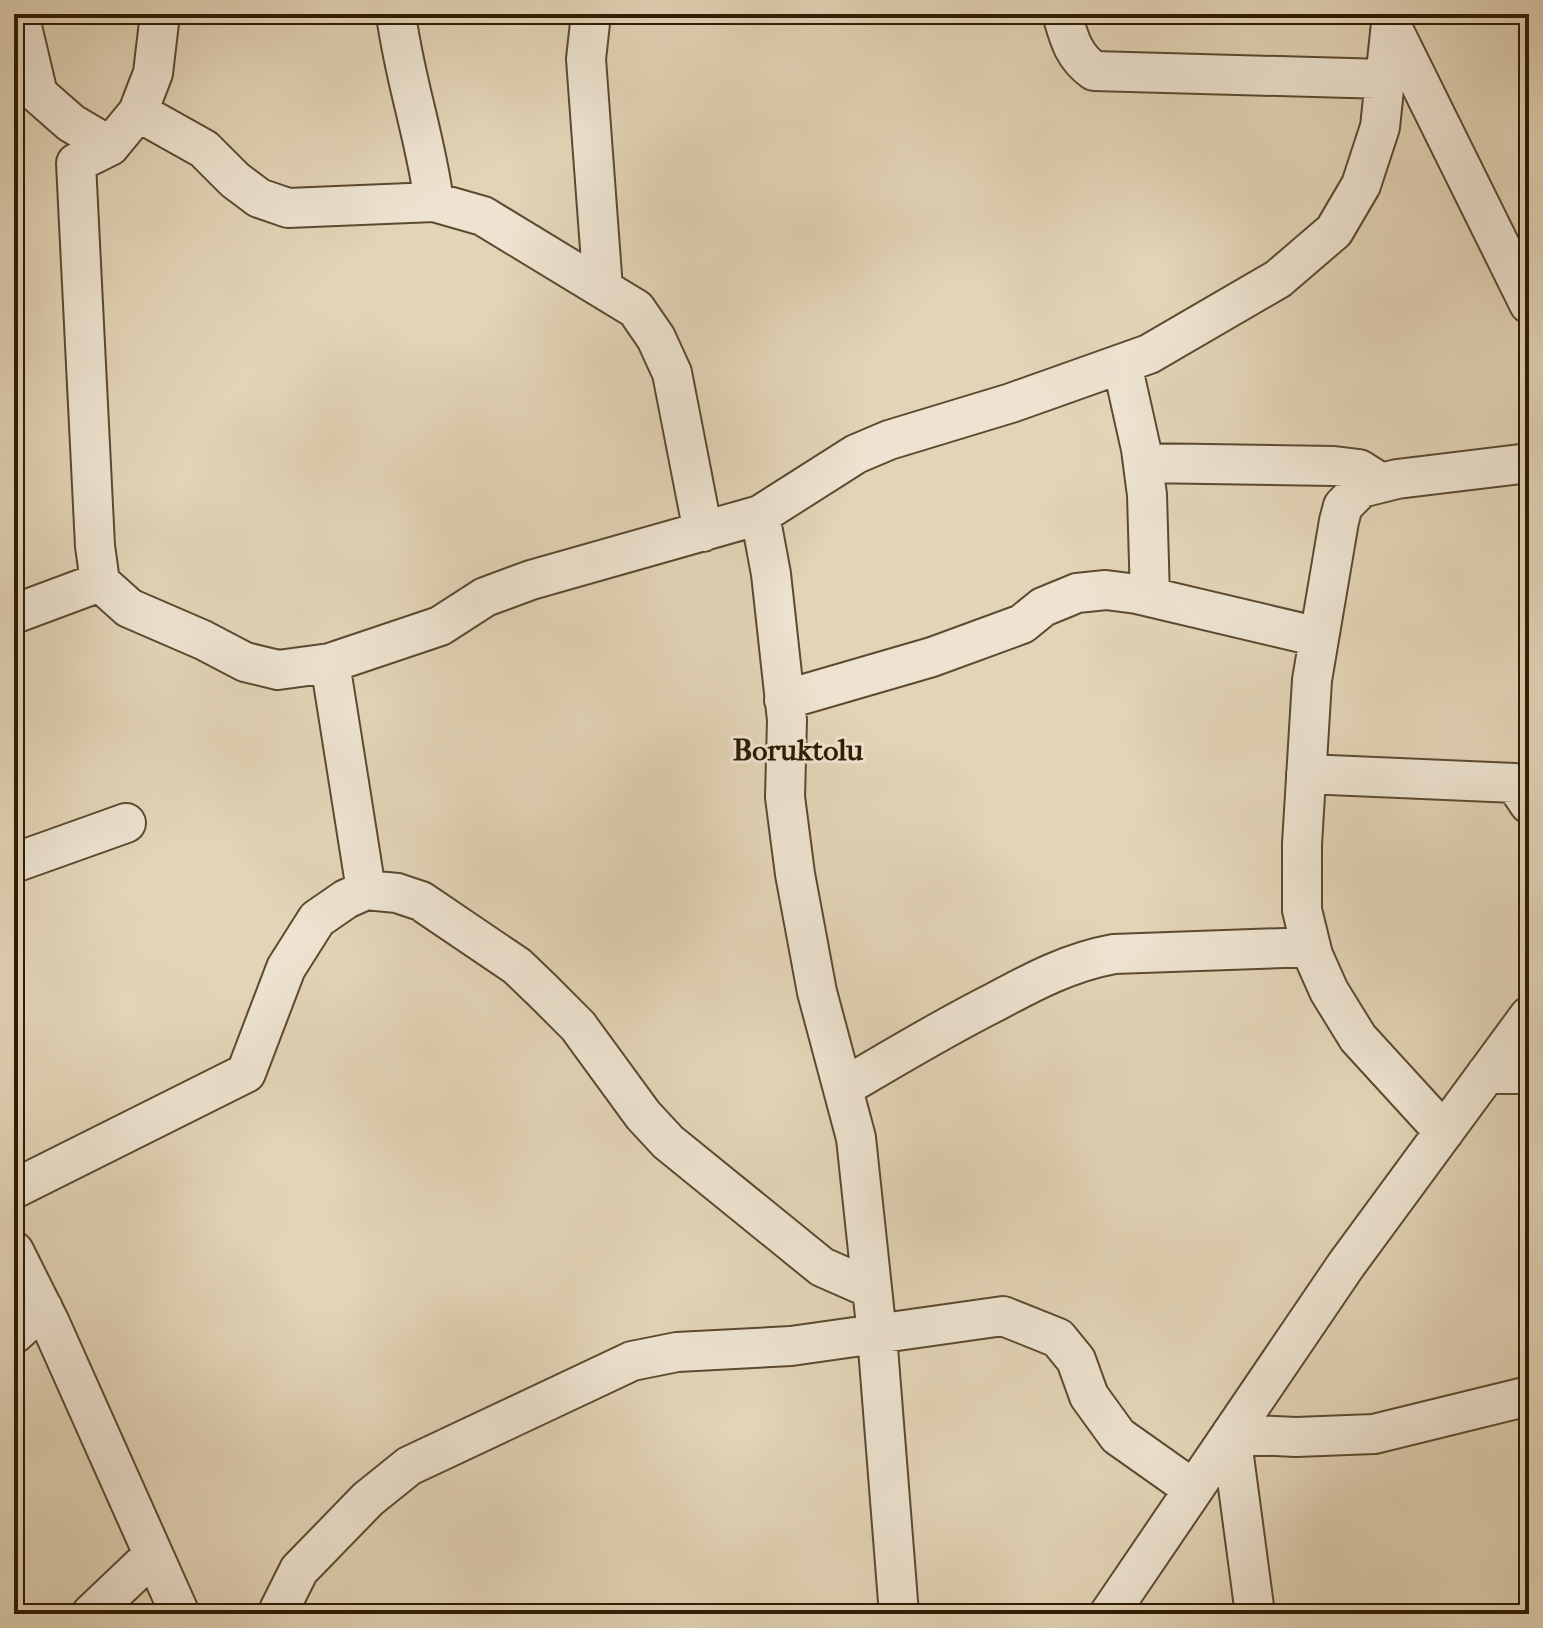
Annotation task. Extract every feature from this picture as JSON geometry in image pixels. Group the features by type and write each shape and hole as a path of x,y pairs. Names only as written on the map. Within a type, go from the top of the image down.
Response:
{"street":[{"path":"19,14 26,99 110,146"},
{"path":"160,14 153,73 138,112 110,146 76,163 95,546 100,582 129,608 245,662 278,670 330,663 440,626 485,597 520,584 760,515 856,454 889,440 1011,403 1149,354 1278,279 1334,231 1361,185 1380,127 1391,20"},
{"path":"396,14 401,52 429,163 434,202"},
{"path":"591,14 586,59 603,289"},
{"path":"1062,14 1069,39 1080,61 1094,71 1385,79"},
{"path":"1391,20 1529,304"},
{"path":"138,112 204,149 235,180 259,198 288,208 434,202 483,216 636,309 656,338 672,373 703,532"},
{"path":"1122,364 1147,495 1150,597"},
{"path":"1143,463 1334,466 1359,469 1381,483"},
{"path":"1444,1132 1358,1038 1329,991 1311,947 1302,910 1302,844 1312,680 1343,506 1361,488 1529,463"},
{"path":"760,515 771,574 787,720 785,797 795,874 817,992 856,1138 877,1335 899,1614"},
{"path":"14,614 100,582"},
{"path":"784,700 932,657 1022,624 1043,607 1077,593 1106,590 1150,597 1319,637"},
{"path":"330,663 366,890"},
{"path":"1306,774 1515,783 1529,804"},
{"path":"14,863 126,823"},
{"path":"14,1189 246,1073 286,968 317,919 346,899 366,890 397,893 421,901 517,966 578,1026 643,1115 668,1142 822,1267 872,1289"},
{"path":"844,1087 969,1015 1061,968 1089,959 1114,954 1311,947"},
{"path":"1109,1614 1346,1265 1529,1016"},
{"path":"1486,1074 1529,1074"},
{"path":"14,1251 43,1308 180,1614"},
{"path":"14,1334 43,1308"},
{"path":"277,1614 299,1570 378,1491 409,1466 632,1361 677,1352 791,1346 1003,1316 1035,1326 1058,1338 1076,1360 1089,1396 1118,1436 1193,1489"},
{"path":"1231,1434 1296,1437 1374,1434 1529,1396"},
{"path":"1231,1434 1255,1614"},
{"path":"91,1614 153,1555"}],"district":[{"name":"Boruktolu","path":"798,750"}]}
